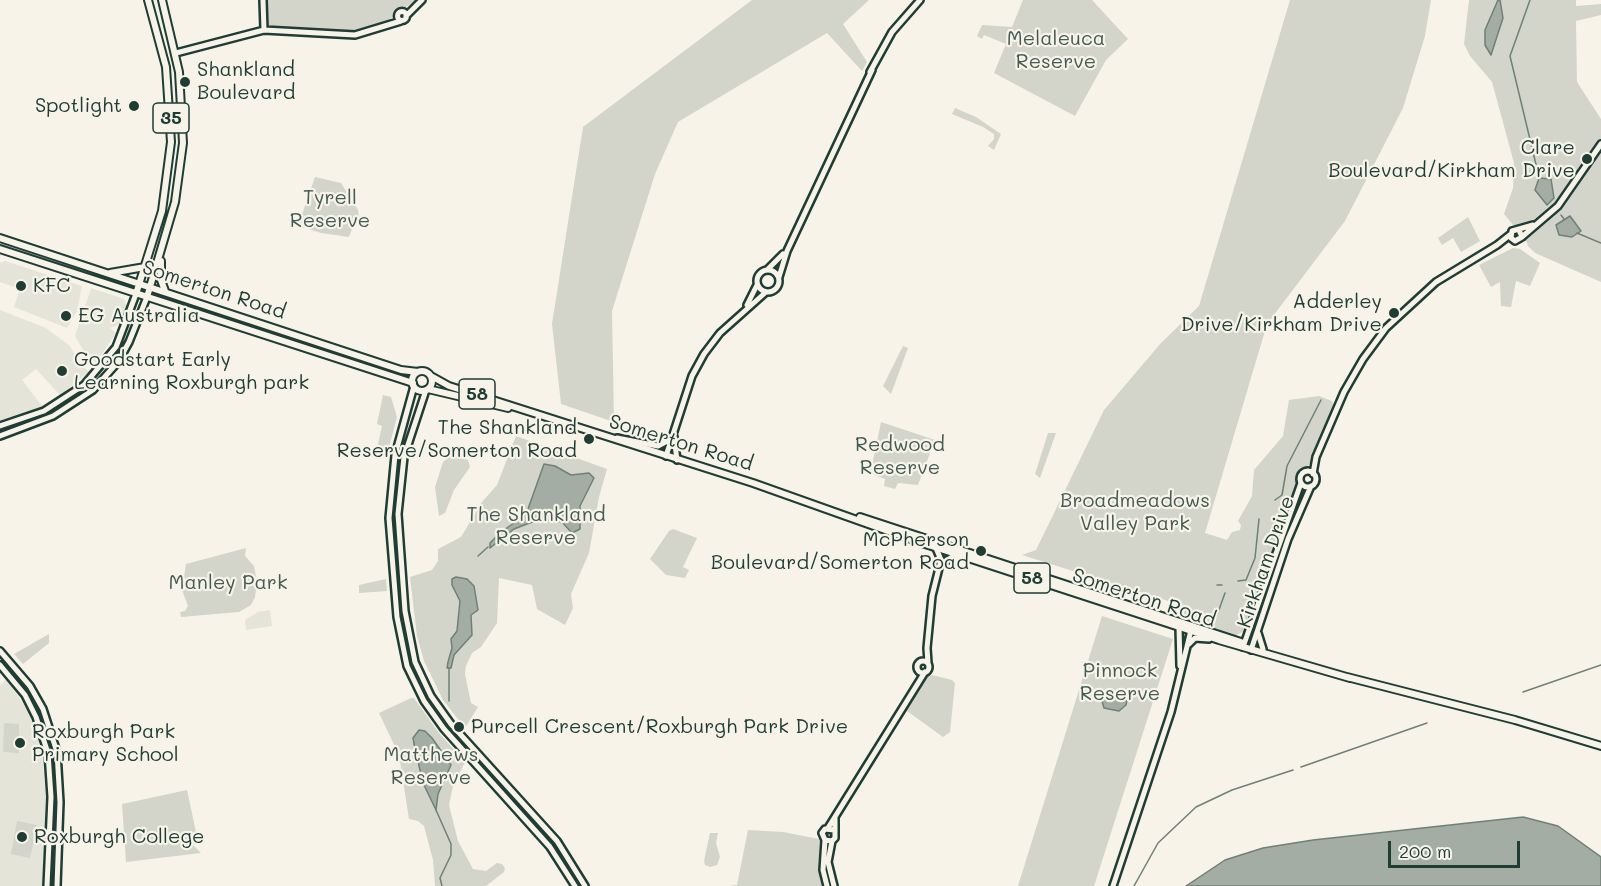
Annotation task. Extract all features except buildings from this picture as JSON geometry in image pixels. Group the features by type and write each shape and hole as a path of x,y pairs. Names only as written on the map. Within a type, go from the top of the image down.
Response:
{"main road":[{"name":"35","path":"136,294 162,211 171,135 169,91 164,56 148,0"},
{"name":"35","path":"147,297 180,175 183,119 176,52 162,0"},
{"path":"167,181 180,175"},
{"name":"Somerton Road","path":"0,239 150,286 401,370 418,372"},
{"name":"Somerton Road","path":"0,249 413,384"},
{"path":"161,251 161,280 166,292"},
{"path":"109,273 145,267"},
{"path":"413,384 414,375 418,372"},
{"name":"58","path":"413,384 420,390 427,390 432,385 431,376 427,372 418,372"},
{"name":"Somerton Road","path":"431,376 450,386 524,411 1106,598 1241,645 1350,678 1497,715 1601,746"},
{"name":"Somerton Road","path":"427,390 524,411"},
{"name":"Somerton Road","path":"827,509 936,548 950,549 1179,627 1200,629 1241,645"},
{"name":"Somerton Road","path":"1252,648 1263,649 1350,678"}],"street":[{"path":"263,0 264,30"},
{"path":"176,52 264,30 337,36 355,35 384,28 422,0"},
{"path":"666,456 692,376 704,354 741,314 766,292 778,287 787,251 872,70 892,32 920,0"},
{"path":"1497,245 1520,241 1562,201 1601,144"},
{"path":"1316,457 1313,474 1315,481 1311,486 1301,483 1300,476 1316,457 1349,382 1386,328 1409,304 1443,276 1497,245 1510,234 1538,224"},
{"path":"1519,230 1523,236"},
{"path":"1510,234 1515,241"},
{"path":"741,314 757,285 760,273 767,270 787,251"},
{"path":"767,270 774,272 779,278"},
{"path":"757,285 766,292"},
{"path":"0,426 44,411 84,385 116,347 136,294"},
{"path":"0,436 53,416 93,390 118,362 129,342 147,297"},
{"path":"413,384 400,434 391,483 390,543 400,642 417,689 428,708 536,830 558,857 575,886"},
{"path":"427,390 409,436 400,484 399,543 409,637 415,662 436,704 543,825 572,863 585,886"},
{"path":"675,427 674,450 677,460"},
{"path":"598,435 658,446 664,445 672,437"},
{"path":"1306,471 1313,474"},
{"path":"391,483 400,484"},
{"name":"Kirkham Drive","path":"1241,645 1301,483"},
{"name":"Kirkham Drive","path":"1252,648 1288,539 1311,486"},
{"path":"1280,536 1288,539"},
{"path":"390,543 399,543"},
{"path":"834,886 828,862 828,841 822,833 831,829 837,814 915,686 929,669 924,662 932,596 941,560 936,548"},
{"path":"937,580 950,549"},
{"path":"946,561 954,556 1001,568"},
{"path":"1179,627 1181,638 1179,680"},
{"path":"1113,886 1179,680 1191,628"},
{"name":"Somerton Road","path":"1200,629 1237,638 1246,635"},
{"path":"1258,629 1263,649"},
{"path":"1186,649 1192,639 1198,638 1241,645"},
{"path":"0,651 16,668 43,709 57,752 60,793 57,886"},
{"path":"915,686 917,665 924,662"},
{"path":"1,666 9,674 36,717 48,753 51,797 47,886"},
{"path":"918,670 925,672"},
{"path":"417,689 425,684"},
{"path":"48,753 57,752"},
{"path":"536,830 543,825"},
{"path":"827,886 823,870 828,841 836,836 831,829"}],"shaded area":[{"path":"1500,0 1503,18 1491,55 1485,45 1485,30"},
{"path":"1539,178 1551,179 1554,198 1547,205 1535,190"},
{"path":"1570,216 1581,231 1572,237 1559,235 1556,225"},
{"path":"5,261 82,286 77,311 67,328 14,307 20,289 0,282 0,263"},
{"path":"91,288 124,299 126,305 120,324 110,328 116,333 96,363 85,353 75,336"},
{"path":"0,310 46,328 70,346 78,361 89,372 60,395 36,369 22,380 42,406 0,422"},
{"path":"544,464 555,466 571,475 589,473 594,478 580,506 580,529 572,533 562,522 540,519 514,529 490,548 490,543 501,532 524,516"},
{"path":"456,577 467,579 474,586 478,610 471,615 472,635 454,655 451,668 447,668 452,648 451,639 457,631 460,601 452,585 452,579"},
{"path":"270,610 272,626 246,630 245,620 258,612"},
{"path":"7,679 29,713 42,752 46,799 42,886 0,886 0,685"},
{"path":"1101,698 1127,700 1126,705 1119,711 1104,708"},
{"path":"419,730 425,731 432,738 451,765 438,794 436,810 423,783 414,744 413,738"},
{"path":"1523,817 1558,826 1601,857 1601,886 1186,886 1225,860 1263,848 1313,840"}],"green space":[{"path":"265,0 416,0 381,25 355,33 341,34 270,28 265,24"},
{"path":"752,0 869,0 843,24 867,62 862,71 827,33 678,122 655,174 612,311 614,422 561,404 552,324 583,127"},
{"name":"Melaleuca Reserve","path":"1023,0 1092,0 1128,39 1106,60 1075,116 994,73 1006,44 984,35 982,39 977,36 982,25 1012,27"},
{"name":"Broadmeadows Valley Park","path":"1290,0 1431,0 1425,36 1403,108 1345,221 1267,324 1205,533 1227,540 1232,532 1240,530 1241,525 1238,521 1252,496 1254,470 1283,436 1289,400 1319,396 1332,401 1334,407 1311,462 1300,476 1299,486 1277,536 1244,631 1235,636 1178,618 1181,605 1022,555 1036,550 1104,410 1161,343 1199,306"},
{"path":"1469,0 1576,0 1576,6 1601,4 1601,15 1576,21 1577,82 1601,119 1601,139 1556,206 1529,226 1513,225 1504,214 1513,188 1514,163 1492,82 1470,56 1464,44"},
{"path":"955,108 976,117 1001,134 994,150 988,146 994,139 994,134 952,114"},
{"path":"1601,148 1601,282 1535,253 1528,246 1525,238 1562,205"},
{"name":"Tyrell Reserve","path":"315,177 341,183 358,210 359,219 355,221 349,237 321,233 298,226"},
{"path":"1468,217 1480,241 1461,252 1453,238 1442,245 1438,238"},
{"path":"1513,248 1520,249 1540,263 1530,286 1516,281 1511,307 1501,306 1500,282 1491,287 1479,265"},
{"path":"903,346 908,348 891,394 883,386"},
{"path":"383,395 391,397 397,417 387,455 376,453 382,426 377,424"},
{"name":"Redwood Reserve","path":"881,422 935,440 918,485 898,483 895,489 884,486 885,479 874,475 871,470"},
{"path":"1048,433 1056,433 1040,478 1035,474"},
{"name":"The Shankland Reserve","path":"516,436 607,469 599,497 589,553 571,594 573,608 565,625 537,609 532,585 499,578 497,623 481,647 472,653 466,666 465,674 471,703 478,707 465,728 443,700 424,661 417,636 410,577 432,570 438,561 438,549 461,537 482,502 497,485"},
{"path":"451,456 468,460 470,467 454,490 445,513 439,516 435,487 443,462"},
{"path":"673,529 697,538 683,567 689,570 685,578 666,575 650,559 669,531"},
{"name":"Manley Park","path":"246,548 245,556 254,566 257,582 255,597 251,605 239,612 181,617 180,612 185,611 188,606 182,590 186,564"},
{"path":"386,579 387,591 359,593 359,585"},
{"name":"Pinnock Reserve","path":"1102,616 1173,639 1094,886 1018,886"},
{"path":"49,634 49,643 23,664 14,654"},
{"path":"932,675 952,680 955,683 950,732 943,737 907,711 925,679"},
{"name":"Matthews Reserve","path":"414,698 439,733 465,762 453,786 449,805 458,841 473,869 486,871 497,863 502,864 505,868 504,872 486,886 435,886 433,860 424,826 418,821 409,819 399,755 379,713"},
{"path":"4,723 19,724 19,753 3,752"},
{"path":"187,790 196,832 193,845 201,853 126,862 122,804"},
{"path":"17,821 37,825 30,858 11,854"},
{"path":"748,830 783,832 819,839 822,886 729,886 737,885"},
{"path":"710,833 718,833 716,843 720,857 717,865 710,867 705,865 704,861"}],"waterway":[{"path":"1530,0 1510,56 1539,177"},
{"path":"1561,215 1564,219"},
{"path":"1577,233 1601,243"},
{"path":"1275,500 1282,495 1287,466 1321,400"},
{"path":"1238,581 1246,580 1255,558 1259,519"},
{"path":"478,556 488,547"},
{"path":"1217,585 1222,585"},
{"path":"1212,623 1225,593"},
{"path":"1523,692 1601,665"},
{"path":"449,668 449,701"},
{"path":"1301,767 1427,723"},
{"path":"1134,886 1158,843 1196,807 1232,790 1293,770"},
{"path":"436,810 451,844 451,855 440,878 442,886"}],"place":[{"name":"Shankland Boulevard","path":"185,82"},
{"name":"Spotlight","path":"134,106"},
{"name":"Clare Boulevard/Kirkham Drive","path":"1587,159"},
{"name":"KFC","path":"21,286"},
{"name":"Adderley Drive/Kirkham Drive","path":"1394,313"},
{"name":"EG Australia","path":"66,316"},
{"name":"Goodstart Early Learning Roxburgh park","path":"62,371"},
{"name":"The Shankland Reserve/Somerton Road","path":"589,439"},
{"name":"McPherson Boulevard/Somerton Road","path":"981,551"},
{"name":"Purcell Crescent/Roxburgh Park Drive","path":"459,727"},
{"name":"Roxburgh Park Primary School","path":"20,743"},
{"name":"Roxburgh College","path":"22,837"}]}
